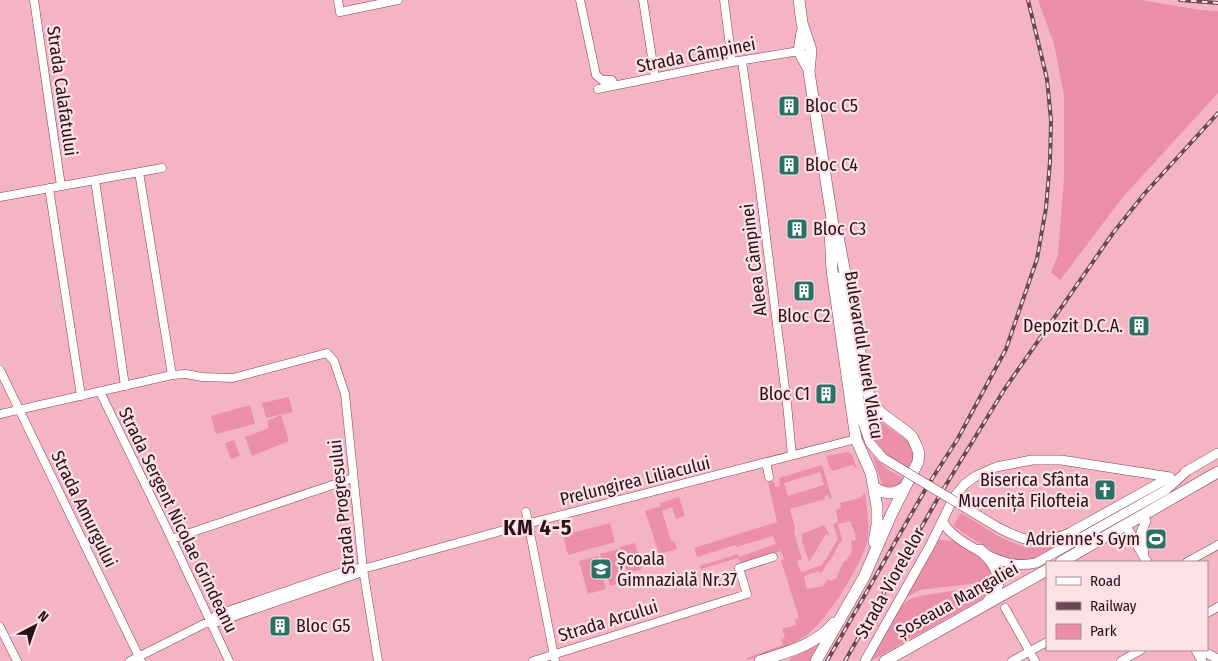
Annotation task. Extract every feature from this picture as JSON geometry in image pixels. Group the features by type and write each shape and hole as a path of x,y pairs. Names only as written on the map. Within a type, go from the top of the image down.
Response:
{"main road":[{"name":"Bulevardul Aurel Vlaicu","path":"799,0 804,51 833,225 837,231 867,390 872,403 881,413 908,433 916,445 918,453 918,462 892,513 864,577 853,598 822,640 816,661"},
{"name":"Bulevardul Aurel Vlaicu","path":"833,225 830,231 832,270 856,439 866,460 874,487 877,507 877,525 864,577"},
{"path":"1063,561 1218,472"},
{"path":"1075,561 1218,480"},
{"path":"874,487 888,494 898,492 906,487"},
{"path":"980,550 995,566 998,576 994,593 983,606"},
{"name":"Șoseaua Mangaliei","path":"896,661 909,650 1046,571"},
{"name":"Șoseaua Mangaliei","path":"884,661 909,650 1046,578"},
{"path":"760,661 822,640"}],"street":[{"name":"Strada Calafatului","path":"34,0 61,186"},
{"path":"338,0 340,12 398,0"},
{"path":"580,0 596,75 602,80 612,80 614,86"},
{"path":"643,0 655,77"},
{"path":"724,0 732,62"},
{"name":"Strada Câmpinei","path":"598,89 732,62 804,51"},
{"name":"Aleea Câmpinei","path":"742,61 760,188 792,455"},
{"path":"0,197 162,168"},
{"path":"0,414 172,375 139,172"},
{"path":"95,180 125,386"},
{"path":"49,188 80,396"},
{"name":"Bulevardul Aurel Vlaicu","path":"833,225 863,423 870,443 883,458 999,528"},
{"name":"Strada Progresului","path":"172,375 186,374 202,377 233,378 327,353 334,361 345,394 363,569 378,661"},
{"name":"Strada Amurgului","path":"0,370 140,659"},
{"name":"Strada Sergent Nicolae Grindeanu","path":"100,392 229,661"},
{"name":"Prelungirea Liliacului","path":"130,661 140,659 210,620 218,622 245,613 357,574 363,569 528,523 856,439"},
{"name":"Șoseaua Mangaliei","path":"999,528 1027,540 1041,541 1056,538 1071,532 1170,477 1188,470 1218,453"},
{"name":"Strada Viorelelor","path":"865,661 931,544 954,497 965,484 976,476 996,467 1032,460 1061,460 1170,477"},
{"path":"766,462 769,478"},
{"path":"943,520 948,530 958,538 1004,562 1036,563 1166,490 1188,470"},
{"path":"172,540 353,478"},
{"path":"526,512 554,657"},
{"path":"1146,521 1141,532 1146,559"},
{"path":"1129,531 1146,559"},
{"path":"931,544 941,536 958,538"},
{"path":"1189,561 1218,545"},
{"name":"Strada Arcului","path":"533,661 554,657 746,594 738,568 773,557"},
{"path":"1005,608 1035,661"},
{"path":"0,627 16,661"},
{"path":"1012,661 1046,643"},
{"path":"1121,661 1139,651"},
{"path":"1199,651 1218,659"}],"green space":[{"path":"1038,0 1141,0 1200,10 1218,11 1218,93 1123,197 1060,280 1051,272 1058,255 1064,178 1064,96 1054,44"},
{"path":"864,393 878,418 907,440 911,446 913,460 909,470 887,456 873,437"},
{"path":"289,397 293,412 266,418 262,403"},
{"path":"250,405 255,424 216,434 211,416"},
{"path":"281,415 289,441 252,456 245,437 269,428 267,421"},
{"path":"234,440 240,456 231,459 225,443"},
{"path":"848,452 852,455 857,469 852,465 833,471 826,456"},
{"path":"872,455 887,469 904,479 896,489 883,487"},
{"path":"822,465 832,498 830,499 828,495 824,496 825,499 790,509 802,559 797,561 801,572 822,565 838,539 833,524 838,522 836,510 841,508 840,503 860,498 865,493 868,520 866,546 849,581 815,628 793,643 748,660 747,658 783,645 781,639 785,638 782,629 796,625 795,620 799,618 781,560 784,559 781,551 741,564 738,558 701,569 700,566 738,554 739,557 776,544 773,536 697,557 694,548 777,522 768,482 774,481 775,487 780,486 779,478","holes":["820,472 824,485 788,496 784,483","850,521 856,540 851,541 852,551 846,561 844,561 836,579 834,578 832,581 828,579 823,586 807,589 804,577 819,571 819,573 822,572 842,540 838,524"]},
{"path":"679,497 685,516 676,519 672,507 662,511 671,541 674,541 677,549 659,554 645,511 661,506 660,503"},
{"path":"1132,506 1043,558 1023,562 996,554 953,526 961,513 1006,540 1022,546 1036,548 1064,542"},
{"path":"610,523 615,542 568,555 563,535"},
{"path":"824,525 830,536 826,534 809,562 802,541 802,534"},
{"path":"936,541 955,541 985,558 992,573 993,581 920,590 903,599"},
{"path":"635,543 642,569 632,572 635,582 630,583 620,547"},
{"path":"618,549 627,581 610,586 600,554"},
{"path":"598,556 606,589 588,594 579,561"},
{"path":"992,585 982,599 871,661 900,607 910,599"},
{"path":"819,644 821,645 810,661 790,661 791,658"}],"railway":[{"path":"827,661 928,485 957,440 1006,349 1037,259 1046,208 1051,120 1047,79 1028,0"},
{"path":"1180,0 1218,3"},
{"path":"845,661 941,493 1004,390 1113,233 1145,193 1218,113"}],"place":[{"name":"Bloc C5","path":"789,106"},
{"name":"Bloc C4","path":"789,165"},
{"name":"Bloc C3","path":"797,229"},
{"name":"Bloc C2","path":"804,291"},
{"name":"Depozit D.C.A.","path":"1139,326"},
{"name":"Bloc C1","path":"826,394"},
{"name":"Biserica Sfânta Muceniță Filofteia","path":"1105,490"},
{"name":"Adrienne's Gym","path":"1156,539"},
{"name":"Școala Gimnazială Nr.37","path":"601,569"},
{"name":"Bloc G5","path":"280,626"}],"district":[{"name":"KM 4-5","path":"538,527"}]}
